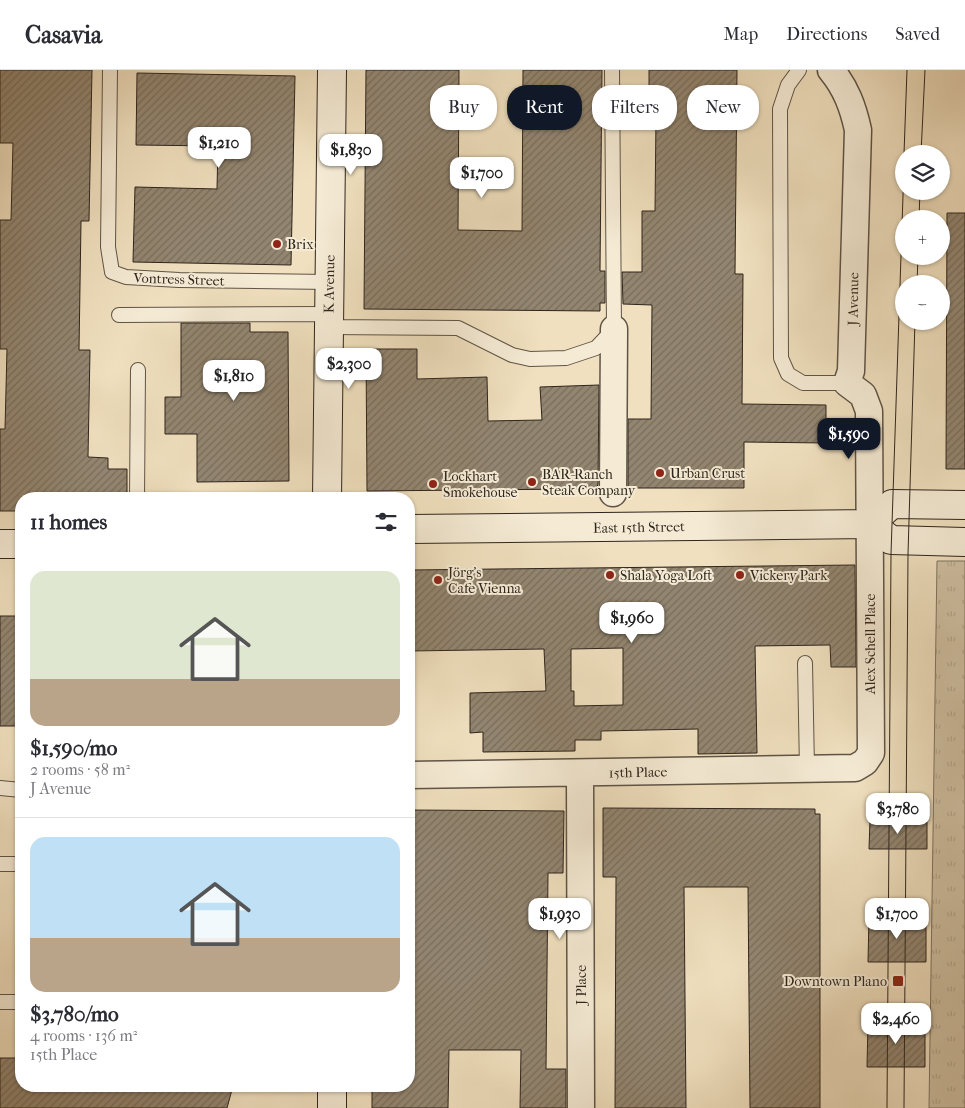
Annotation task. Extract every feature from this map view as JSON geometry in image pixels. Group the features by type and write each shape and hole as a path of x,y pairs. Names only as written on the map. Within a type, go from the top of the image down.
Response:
{"main road":[{"name":"K Avenue","path":"327,492 332,70"},
{"path":"965,505 892,504 870,524 891,540 965,542"},
{"name":"East 15th Street","path":"415,529 870,524"},
{"path":"0,544 15,544"},
{"path":"332,1092 332,1108"}],"street":[{"name":"J Avenue","path":"831,70 843,85 854,110 858,130 852,371 847,383"},
{"path":"613,493 614,329"},
{"path":"847,383 864,395 869,411 870,524"},
{"name":"Alex Schell Place","path":"865,762 871,753 870,524"},
{"name":"15th Place","path":"415,775 854,768 865,762"},
{"name":"J Place","path":"580,773 581,1108"}],"lane":[{"name":"Vontress Street","path":"110,70 108,247 112,272 126,277 179,280 329,282"},
{"path":"119,315 328,320 458,328 512,355 530,359 566,358 596,348 614,329 612,70"},
{"path":"798,70 788,85 780,109 781,358 788,374 803,382 847,383"},
{"path":"137,492 138,370"},
{"path":"805,663 807,769"},
{"path":"0,788 15,789"},
{"path":"0,864 15,864"},
{"path":"0,1002 15,1002"}],"green space":[{"path":"937,561 965,561 965,1108 929,1108"}],"building":[{"path":"0,70 92,70 89,221 81,221 79,350 90,350 88,457 108,458 108,469 127,469 127,492 15,492 15,511 0,511 0,429 5,429 7,349 0,349 0,220 11,220 13,143 0,143"},
{"path":"366,70 459,70 459,85 430,85 430,130 459,130 458,230 522,231 523,130 582,130 582,85 523,85 523,70 602,70 602,85 592,85 592,130 601,130 600,271 605,271 605,303 600,303 600,311 364,309"},
{"path":"649,70 737,70 737,85 687,85 687,130 736,130 735,274 743,274 742,404 826,405 826,443 744,442 744,488 628,488 628,419 651,419 652,305 623,304 622,272 642,272 642,211 655,211 656,130 677,130 677,85 649,85"},
{"path":"137,73 295,76 291,265 133,262 135,187 217,189 218,146 136,145"},
{"path":"950,213 965,213 965,469 946,469 947,330 950,330 950,275 947,275 947,265 950,265"},
{"path":"181,323 250,323 250,332 288,332 289,481 197,482 197,434 165,434 165,397 181,397"},
{"path":"366,349 417,349 417,379 487,377 488,421 542,420 540,387 599,385 598,485 595,488 575,489 367,491"},
{"path":"855,565 856,667 831,667 830,645 755,646 757,753 698,754 698,729 601,731 601,740 575,740 575,751 483,752 483,732 470,733 470,693 546,691 544,649 415,651 415,570","holes":["623,648 623,705 574,706 574,691 571,691 571,649"]},
{"path":"0,616 15,616 15,726 0,726"},
{"path":"603,808 815,809 815,814 820,814 820,1108 750,1108 748,887 684,887 686,1108 615,1108 616,877 603,877"},
{"path":"415,810 564,811 563,873 548,873 546,1069 566,1069 566,1108 520,1108 521,1050 449,1050 448,1108 372,1108 372,1092 415,1092"},
{"path":"870,820 927,822 927,849 869,849"},
{"path":"869,916 926,918 926,962 868,962"},
{"path":"868,1022 925,1022 925,1067 867,1067"},
{"path":"0,1058 15,1058 15,1092 231,1092 227,1108 0,1108"}],"tram line":[{"path":"904,145 907,70"},
{"path":"921,145 925,70"},
{"path":"887,1108 891,554 903,200"},
{"path":"919,210 920,200"},
{"path":"917,275 918,265"},
{"path":"904,1108 908,554 915,330"}],"place":[{"name":"Brix","path":"277,244"},
{"name":"Urban Crust","path":"660,473"},
{"name":"BAR-Ranch Steak Company","path":"532,482"},
{"name":"Lockhart Smokehouse","path":"433,484"},
{"name":"Shala Yoga Loft","path":"610,575"},
{"name":"Vickery Park","path":"740,575"},
{"name":"Jörg's Cafe Vienna","path":"438,580"},
{"name":"Downtown Plano","path":"898,981"}]}
